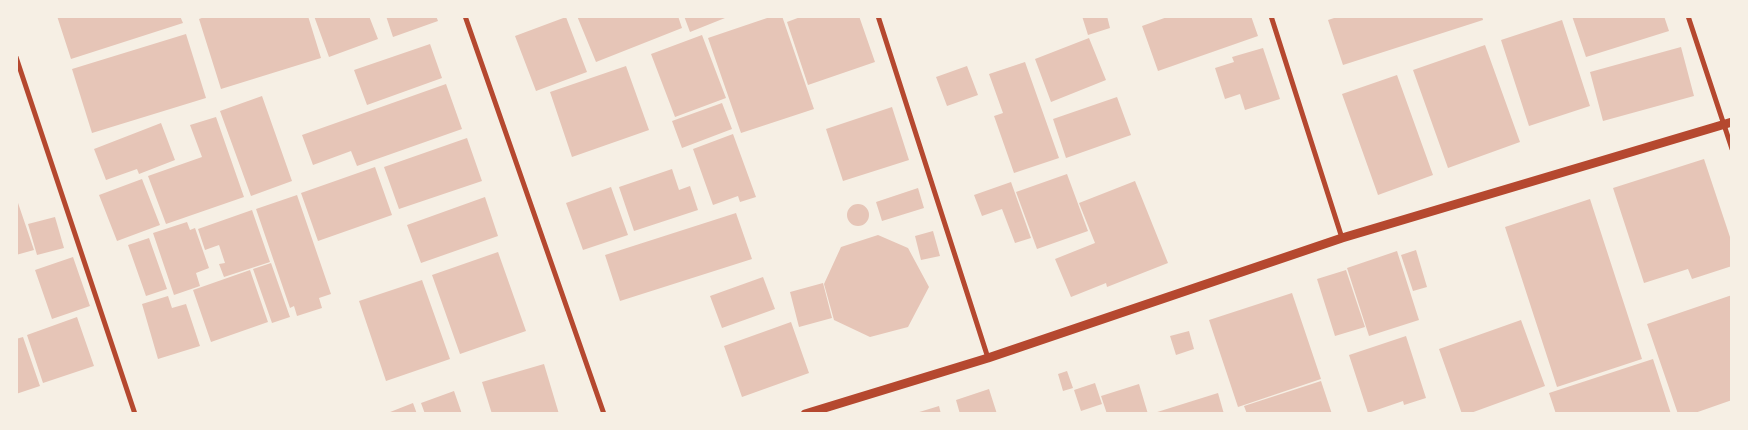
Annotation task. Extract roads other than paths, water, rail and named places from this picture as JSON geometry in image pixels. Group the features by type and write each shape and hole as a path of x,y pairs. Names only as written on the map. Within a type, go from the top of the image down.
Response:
{"street":[{"path":"465,16 604,414"},
{"path":"878,16 988,358"},
{"path":"1271,16 1342,238"},
{"path":"1688,16 1728,123 1732,150"},
{"path":"16,57 135,414"},
{"path":"805,414 988,358 1342,238 1728,123"}]}
